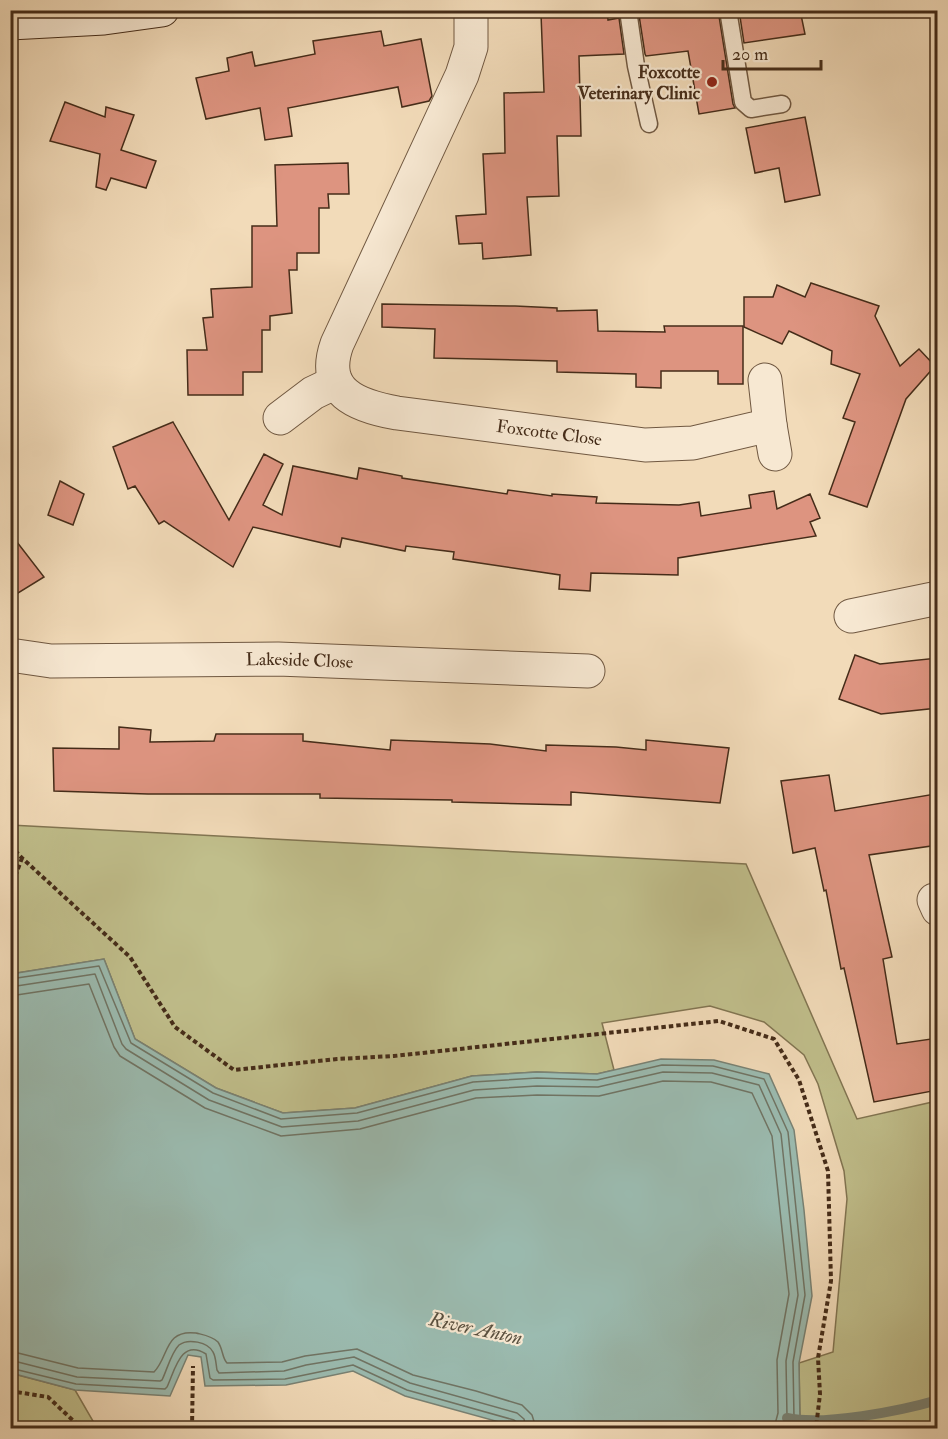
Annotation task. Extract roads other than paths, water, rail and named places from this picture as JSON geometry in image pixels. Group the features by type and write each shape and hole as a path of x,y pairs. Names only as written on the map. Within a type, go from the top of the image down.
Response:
{"street":[{"path":"10,22 104,18 162,10"},
{"path":"280,418 313,393 336,382 332,364 337,344 466,67 472,36 471,10"},
{"name":"Foxcotte Close","path":"336,382 354,400 372,408 476,425 610,442 676,445 772,440 765,380"},
{"path":"851,616 938,598"},
{"name":"Lakeside Close","path":"10,655 51,661 289,659 588,671"}],"lane":[{"path":"628,10 636,66 649,124"},
{"path":"728,10 743,102 751,109 782,104"}],"water":[{"path":"104,959 135,1039 216,1088 283,1113 355,1108 472,1076 537,1072 597,1074 661,1059 714,1060 769,1074 794,1130 812,1296 799,1363 800,1421 795,1428 521,1428 405,1396 353,1371 286,1385 205,1386 201,1357 188,1355 170,1396 75,1390 11,1373 11,974"}],"waterway":[{"name":"River Anton","path":"787,1418 841,1419 904,1409 938,1400"}],"place":[{"name":"Foxcotte Veterinary Clinic","path":"712,82"}]}
